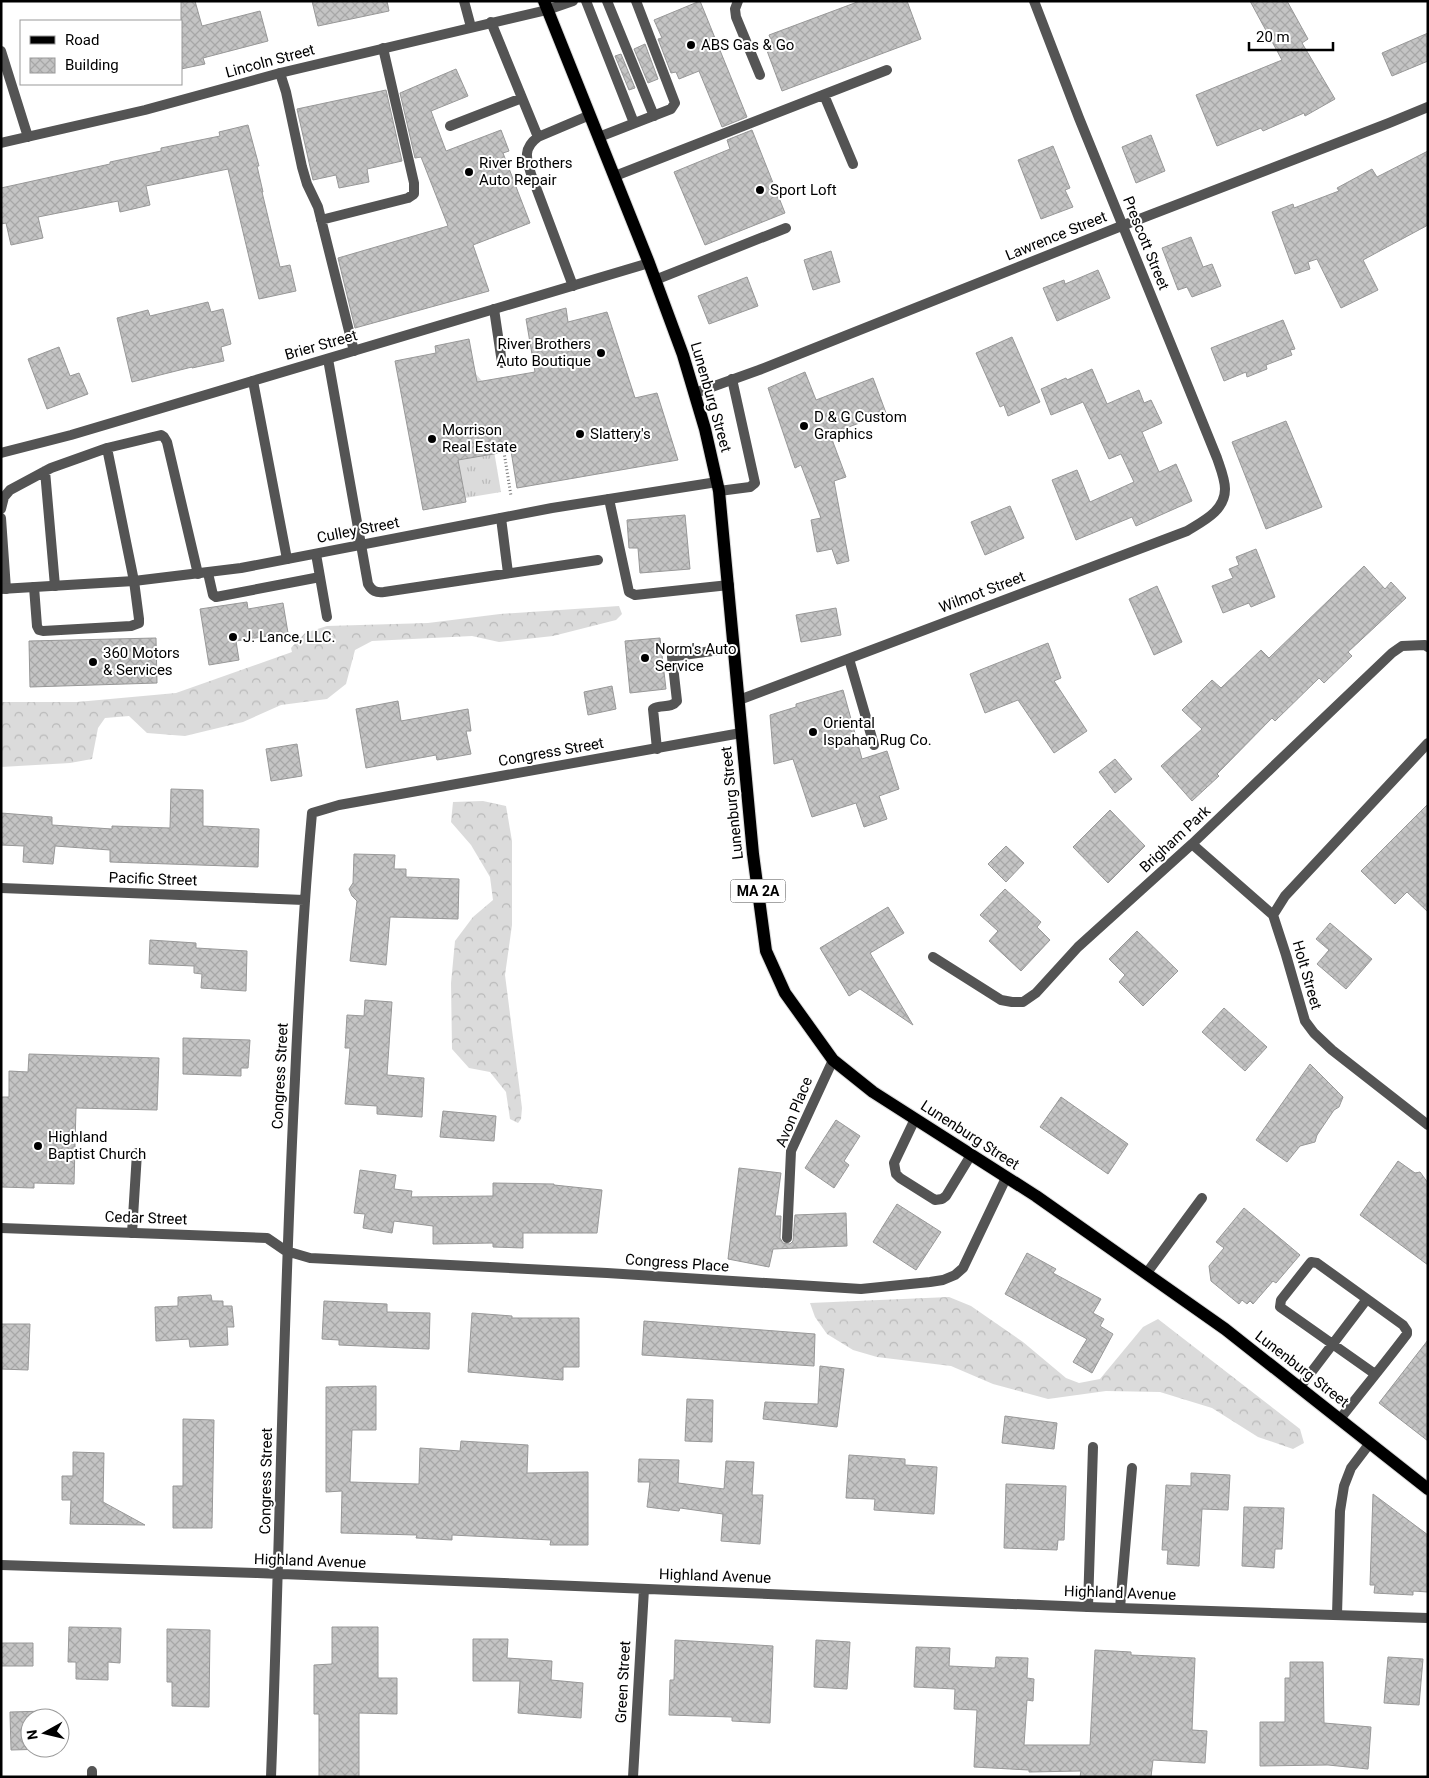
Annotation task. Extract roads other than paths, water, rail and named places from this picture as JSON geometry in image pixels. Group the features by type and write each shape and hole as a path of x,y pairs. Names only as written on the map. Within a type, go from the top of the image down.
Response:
{"main road":[{"name":"Lunenburg Street","path":"546,5 649,263 683,355 705,429 718,486 729,585 753,854 766,951 785,993 833,1060 872,1092 1036,1196 1225,1328 1428,1489"}],"street":[{"path":"464,1 471,27"},
{"name":"Lincoln Street","path":"1,143 145,110 280,73 491,22 546,5 573,1"},
{"path":"586,1 634,123"},
{"path":"608,1 654,116"},
{"path":"599,137 673,107 674,99 636,1"},
{"path":"738,1 735,10 736,17 760,75"},
{"name":"Prescott Street","path":"1034,1 1079,118 1217,458 1225,489 1223,496"},
{"path":"491,22 538,137"},
{"path":"321,220 408,198 414,194 414,183 383,48"},
{"path":"1,51 28,137"},
{"path":"615,176 887,70"},
{"path":"280,73 286,92 302,167 307,184 318,207 354,351"},
{"path":"824,95 853,164"},
{"path":"450,126 522,98"},
{"name":"Lawrence Street","path":"695,393 1428,107"},
{"path":"573,286 527,162 527,149 531,142 538,137 590,115"},
{"path":"655,280 786,228"},
{"name":"Brier Street","path":"1,453 71,435 649,263"},
{"path":"494,309 502,363"},
{"path":"328,359 368,584 371,588 378,593 598,560"},
{"name":"Culley Street","path":"4,589 134,581 203,574 609,499 718,486 750,487 755,482 732,379"},
{"path":"253,381 287,560"},
{"path":"1,509 4,497 10,490 44,471 69,460 157,435 164,437 203,574 213,595 216,597 320,577"},
{"path":"34,587 36,622 39,630 131,626 139,623 134,581 107,448"},
{"path":"44,471 55,586"},
{"name":"Wilmot Street","path":"739,700 1187,531 1208,518 1220,507 1223,496"},
{"path":"609,499 629,592 635,595 729,585"},
{"path":"1,518 4,589"},
{"path":"501,518 508,573"},
{"path":"316,554 328,617"},
{"name":"Brigham Park","path":"933,956 1001,1000 1023,1002 1036,993 1078,947 1192,844 1392,653 1402,646 1425,644 1428,647"},
{"path":"657,749 653,709 655,707 672,705 676,701 672,658 734,648"},
{"path":"849,659 874,745"},
{"name":"Congress Street","path":"271,1777 286,1251 304,900 312,813 339,805 741,733"},
{"path":"1192,844 1273,915 1285,896 1428,742"},
{"name":"Pacific Street","path":"1,888 304,900"},
{"name":"Holt Street","path":"1273,915 1305,1021 1314,1033 1332,1050 1428,1125"},
{"name":"Avon Place","path":"787,1238 791,1151 833,1060"},
{"path":"915,1119 894,1163 896,1174 900,1178 935,1200 942,1199 946,1196 971,1155"},
{"path":"132,1233 136,1153"},
{"name":"Congress Place","path":"286,1251 310,1258 607,1273 861,1289 930,1282 955,1276 963,1268 1006,1178"},
{"path":"1146,1274 1202,1198"},
{"name":"Cedar Street","path":"1,1228 266,1238 286,1251"},
{"path":"1340,1419 1376,1374 1407,1334 1407,1331 1404,1325 1367,1298 1317,1263 1311,1262 1280,1300 1280,1307 1376,1374"},
{"path":"1300,1388 1367,1298"},
{"path":"1337,1615 1340,1510 1344,1486 1351,1468 1370,1442"},
{"path":"1088,1607 1093,1447"},
{"path":"1120,1608 1132,1468"},
{"name":"Highland Avenue","path":"1,1565 644,1588 1088,1607 1428,1618"},
{"name":"Green Street","path":"632,1777 644,1588"}],"place":[{"name":"ABS Gas & Go","path":"691,45"},
{"name":"River Brothers Auto Repair","path":"469,172"},
{"name":"Sport Loft","path":"760,190"},
{"name":"River Brothers Auto Boutique","path":"601,353"},
{"name":"D & G Custom Graphics","path":"804,426"},
{"name":"Slattery's","path":"580,434"},
{"name":"Morrison Real Estate","path":"432,439"},
{"name":"J. Lance, LLC.","path":"233,637"},
{"name":"Norm's Auto Service","path":"645,658"},
{"name":"360 Motors & Services","path":"93,662"},
{"name":"Oriental Ispahan Rug Co.","path":"813,732"},
{"name":"Highland Baptist Church","path":"38,1146"}]}
